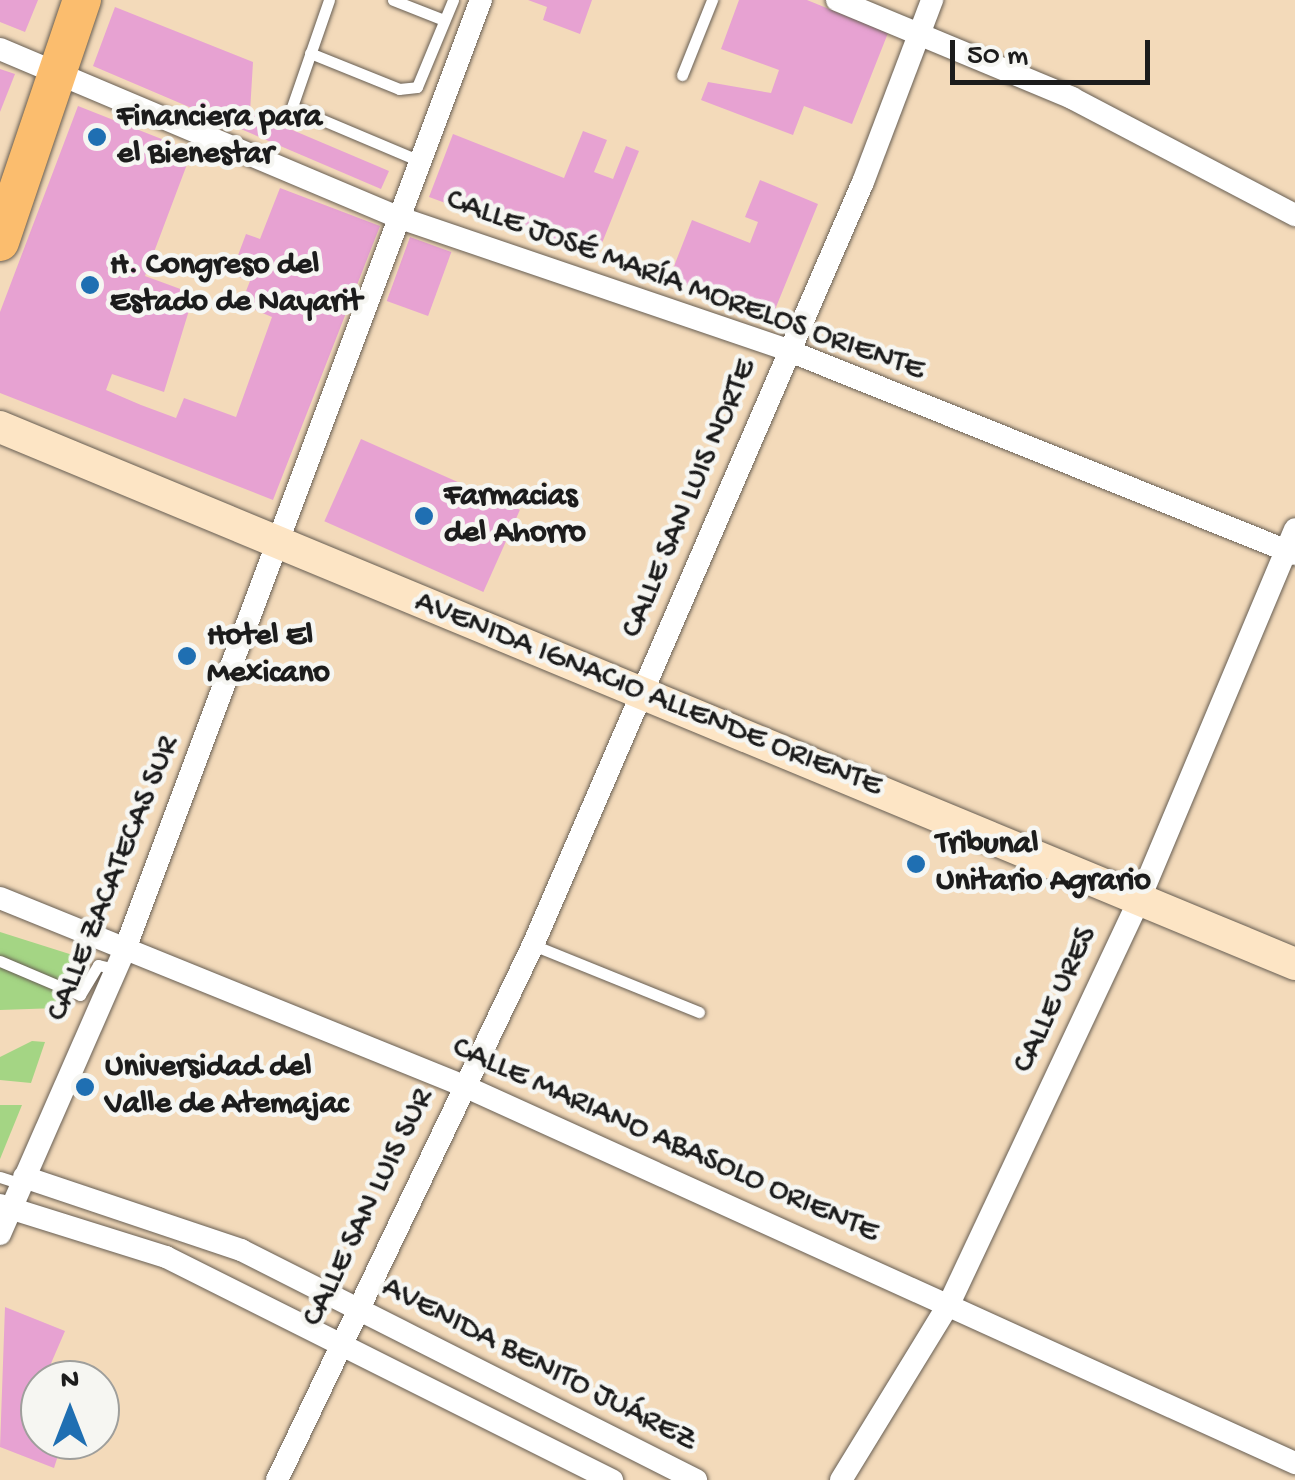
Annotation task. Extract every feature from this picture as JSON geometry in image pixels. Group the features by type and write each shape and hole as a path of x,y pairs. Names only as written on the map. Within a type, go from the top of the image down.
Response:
{"main road":[{"path":"0,242 82,0"},
{"name":"AVENIDA IGNACIO ALLENDE ORIENTE","path":"0,426 1295,964"}],"street":[{"name":"CALLE ZACATECAS SUR","path":"0,1234 15,1179 121,959 403,219 482,0"},
{"path":"837,0 1072,98 1295,215"},
{"name":"CALLE SAN LUIS NORTE","path":"644,691 932,0"},
{"name":"CALLE JOSÉ MARÍA MORELOS ORIENTE","path":"0,49 403,219 787,350 1292,545"},
{"name":"CALLE URES","path":"841,1480 949,1304 1140,898 1292,545"},
{"name":"CALLE SAN LUIS SUR","path":"277,1480 355,1310 533,945 644,691"},
{"name":"CALLE MARIANO ABASOLO ORIENTE","path":"0,898 121,959 464,1086 1295,1464"},
{"name":"AVENIDA BENITO JUÁREZ","path":"15,1179 172,1221 696,1480"},
{"name":"AVENIDA BENITO JUÁREZ","path":"6,1206 78,1194"},
{"path":"6,1206 166,1257 337,1348 612,1480"}],"lane":[{"path":"330,0 310,53 296,113 424,163"},
{"path":"393,0 444,20"},
{"path":"310,53 408,90 453,0"},
{"path":"682,75 712,0"},
{"path":"533,945 699,1012"},
{"path":"0,961 80,995 98,966 121,959"}],"green space":[{"path":"0,932 79,957 58,1008 0,1010"},
{"path":"32,1041 45,1042 31,1083 0,1080 0,1057"},
{"path":"0,1105 22,1105 0,1159"}],"building":[{"path":"0,0 38,0 25,32 0,22"},
{"path":"528,0 592,0 580,34 543,20 547,7"},
{"path":"739,0 807,0 888,33 852,124 804,106 793,135 701,100 708,82 771,93 779,70 721,49"},
{"path":"115,7 253,62 250,112 389,171 381,189 93,66"},
{"path":"0,69 15,74 0,112"},
{"path":"78,106 192,151 145,276 194,294 164,392 112,374 106,390 141,405 176,418 184,398 236,417 272,317 241,304 250,281 231,274 246,234 260,239 280,188 380,226 273,500 0,393 0,312"},
{"path":"583,131 607,140 594,172 613,179 626,146 639,151 596,258 429,197 453,134 564,178"},
{"path":"760,180 818,204 772,317 669,279 692,220 750,243 758,222 745,217"},
{"path":"410,237 451,252 428,316 387,301"},
{"name":"Farmacias del Ahorro","path":"361,439 520,510 483,592 324,521"},
{"path":"5,1307 65,1331 52,1360 20,1360 20,1455 0,1447"},
{"path":"33,1460 57,1460 54,1468"}],"place":[{"name":"Financiera para el Bienestar","path":"97,137"},
{"name":"H. Congreso del Estado de Nayarit","path":"90,285"},
{"name":"Farmacias del Ahorro","path":"424,516"},
{"name":"Hotel El Mexicano","path":"187,656"},
{"name":"Tribunal Unitario Agrario","path":"916,864"},
{"name":"Universidad del Valle de Atemajac","path":"85,1087"}]}
